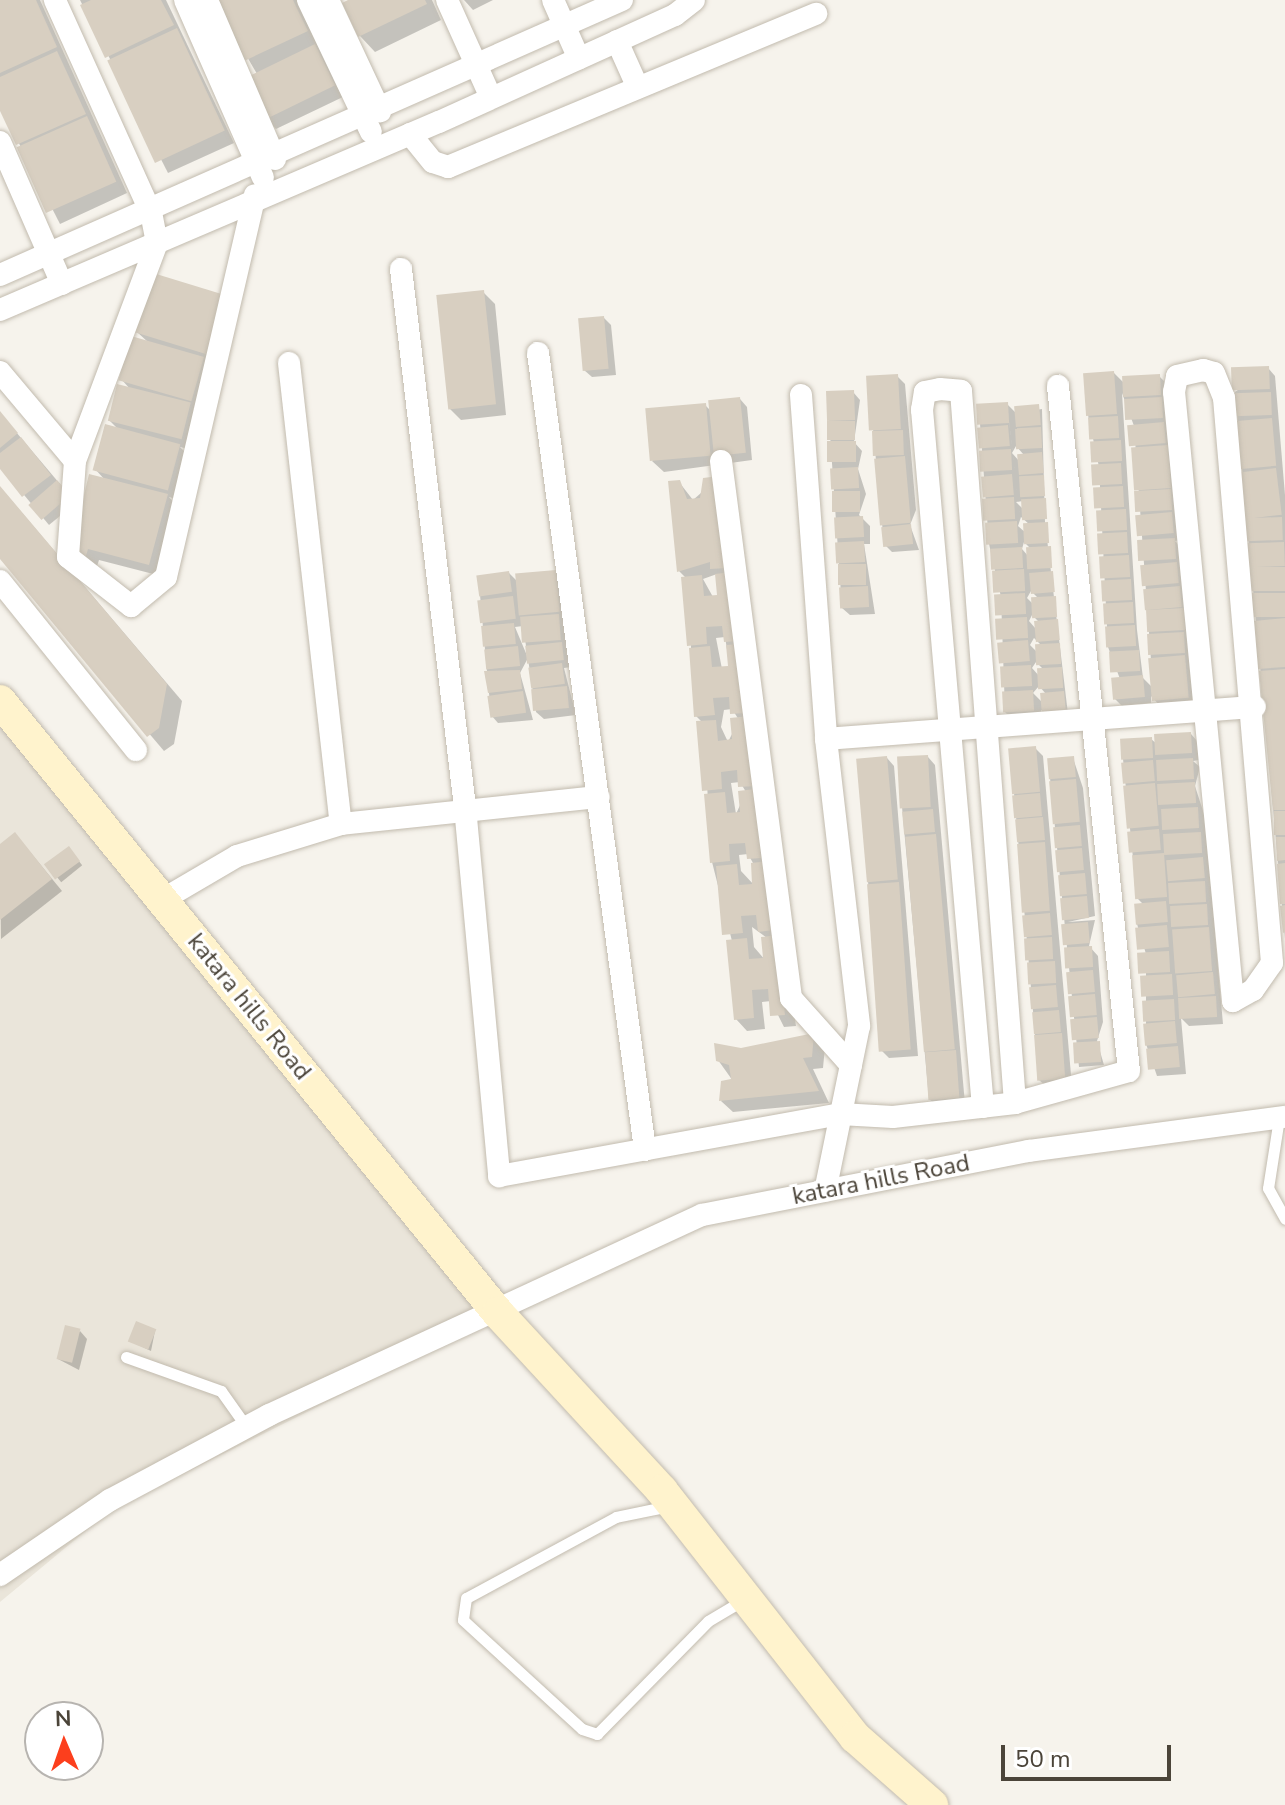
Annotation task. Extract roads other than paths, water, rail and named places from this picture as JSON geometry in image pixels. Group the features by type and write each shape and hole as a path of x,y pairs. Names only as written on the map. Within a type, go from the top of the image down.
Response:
{"main road":[{"name":"katara hills Road","path":"0,701 498,1313 673,1505 855,1737 932,1805"}],"street":[{"path":"55,0 151,213 157,243 75,461 68,557 131,606 166,577 267,163 207,0"},
{"path":"185,0 267,163"},
{"path":"308,0 373,115"},
{"path":"328,0 373,115 377,147"},
{"path":"447,0 491,98"},
{"path":"553,0 579,59"},
{"path":"0,275 267,163 622,0"},
{"path":"0,310 157,243 261,193 410,134 579,59 694,0"},
{"path":"410,134 433,162 448,167 816,14"},
{"path":"617,41 638,88"},
{"path":"0,142 62,284"},
{"path":"401,269 465,807 499,1176 840,1114 893,1117 1015,1103 1129,1071 1058,386"},
{"path":"538,353 645,1150"},
{"path":"289,363 341,824"},
{"path":"1203,370 1214,373 1224,398 1255,707 1272,963 1253,990 1233,1001 1204,711 1174,392 1177,376 1203,370"},
{"path":"0,372 75,461"},
{"path":"983,1107 953,734 922,410 925,392 940,389 961,391 984,731 1015,1103"},
{"path":"801,395 826,739 859,1026 825,1191"},
{"path":"721,461 791,998 851,1065"},
{"path":"0,581 136,750"},
{"path":"826,739 953,734 1255,707"},
{"path":"162,900 237,856 341,824 465,807 599,797"},
{"name":"katara hills Road","path":"0,1575 110,1500 250,1430 269,1415 498,1313 702,1215 1029,1151 1282,1117"}],"lane":[{"path":"1282,1117 1268,1188 1285,1219"},
{"path":"126,1357 221,1391 250,1430"},
{"path":"673,1505 616,1517 466,1598 463,1620 582,1729 597,1734 708,1621 746,1598"}]}
